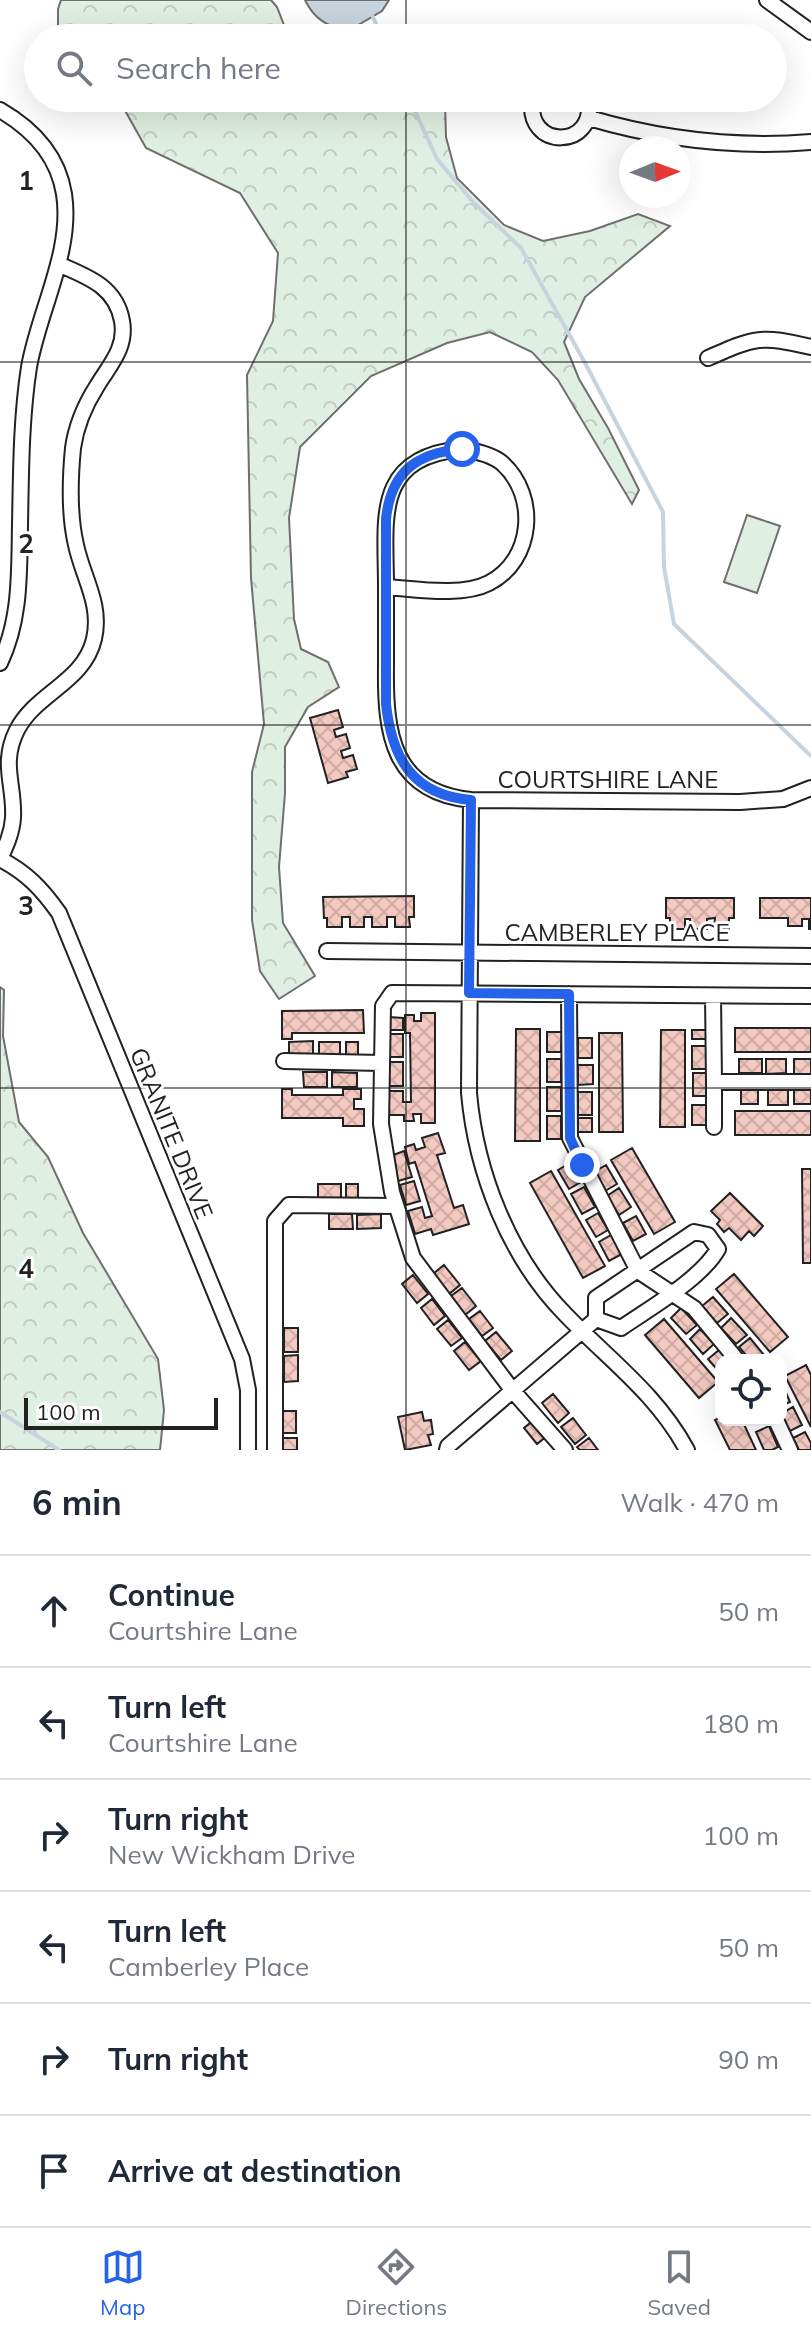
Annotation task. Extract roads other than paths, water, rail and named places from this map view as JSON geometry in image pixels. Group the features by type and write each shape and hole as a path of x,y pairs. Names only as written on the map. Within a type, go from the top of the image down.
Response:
{"street":[{"path":"767,0 811,32"},
{"path":"0,110 34,133 48,151 64,192 66,217 64,241 40,319 30,365 21,449 19,592 15,622 0,663"},
{"path":"533,112 537,126 560,138 578,132 589,118 589,112"},
{"path":"589,118 633,131 691,139 739,144 811,142"},
{"path":"0,859 13,818 7,767 13,739 28,715 78,670 95,637 93,593 74,533 74,446 89,400 118,354 122,321 116,302 105,287 91,277 58,264"},
{"path":"708,358 748,340 764,338 811,347"},
{"name":"COURTSHIRE LANE","path":"386,587 470,589 486,585 503,575 521,551 525,536 521,490 513,474 500,461 482,452 462,449 445,451 409,467 396,481 388,497 386,519 386,587 386,704 389,731 395,750 406,768 434,792 471,800 764,801 792,797 811,788"},
{"path":"471,800 468,1051 471,1117 493,1197 521,1255 540,1284 562,1312 646,1391 687,1450"},
{"name":"GRANITE DRIVE","path":"0,859 37,884 59,913 242,1359 248,1390 248,1450"},
{"name":"CAMBERLEY PLACE","path":"327,951 811,956"},
{"path":"565,1450 513,1391 413,1258 396,1206 381,1124 383,1006 392,993 811,996"},
{"path":"569,994 570,1138 638,1271 694,1308 732,1354"},
{"path":"713,996 714,1127"},
{"path":"284,1061 382,1063"},
{"path":"714,1082 811,1082"},
{"path":"275,1450 275,1221 289,1205 396,1206"},
{"path":"447,1450 596,1319 596,1298 694,1232 708,1235 718,1249 710,1263 621,1328 596,1319"},
{"path":"779,1426 790,1450"}],"waterway":[{"path":"373,17 376,24"},
{"path":"415,112 437,159 473,202 521,248 663,512 664,567 674,624 811,756"},
{"path":"0,1412 59,1450"}]}
